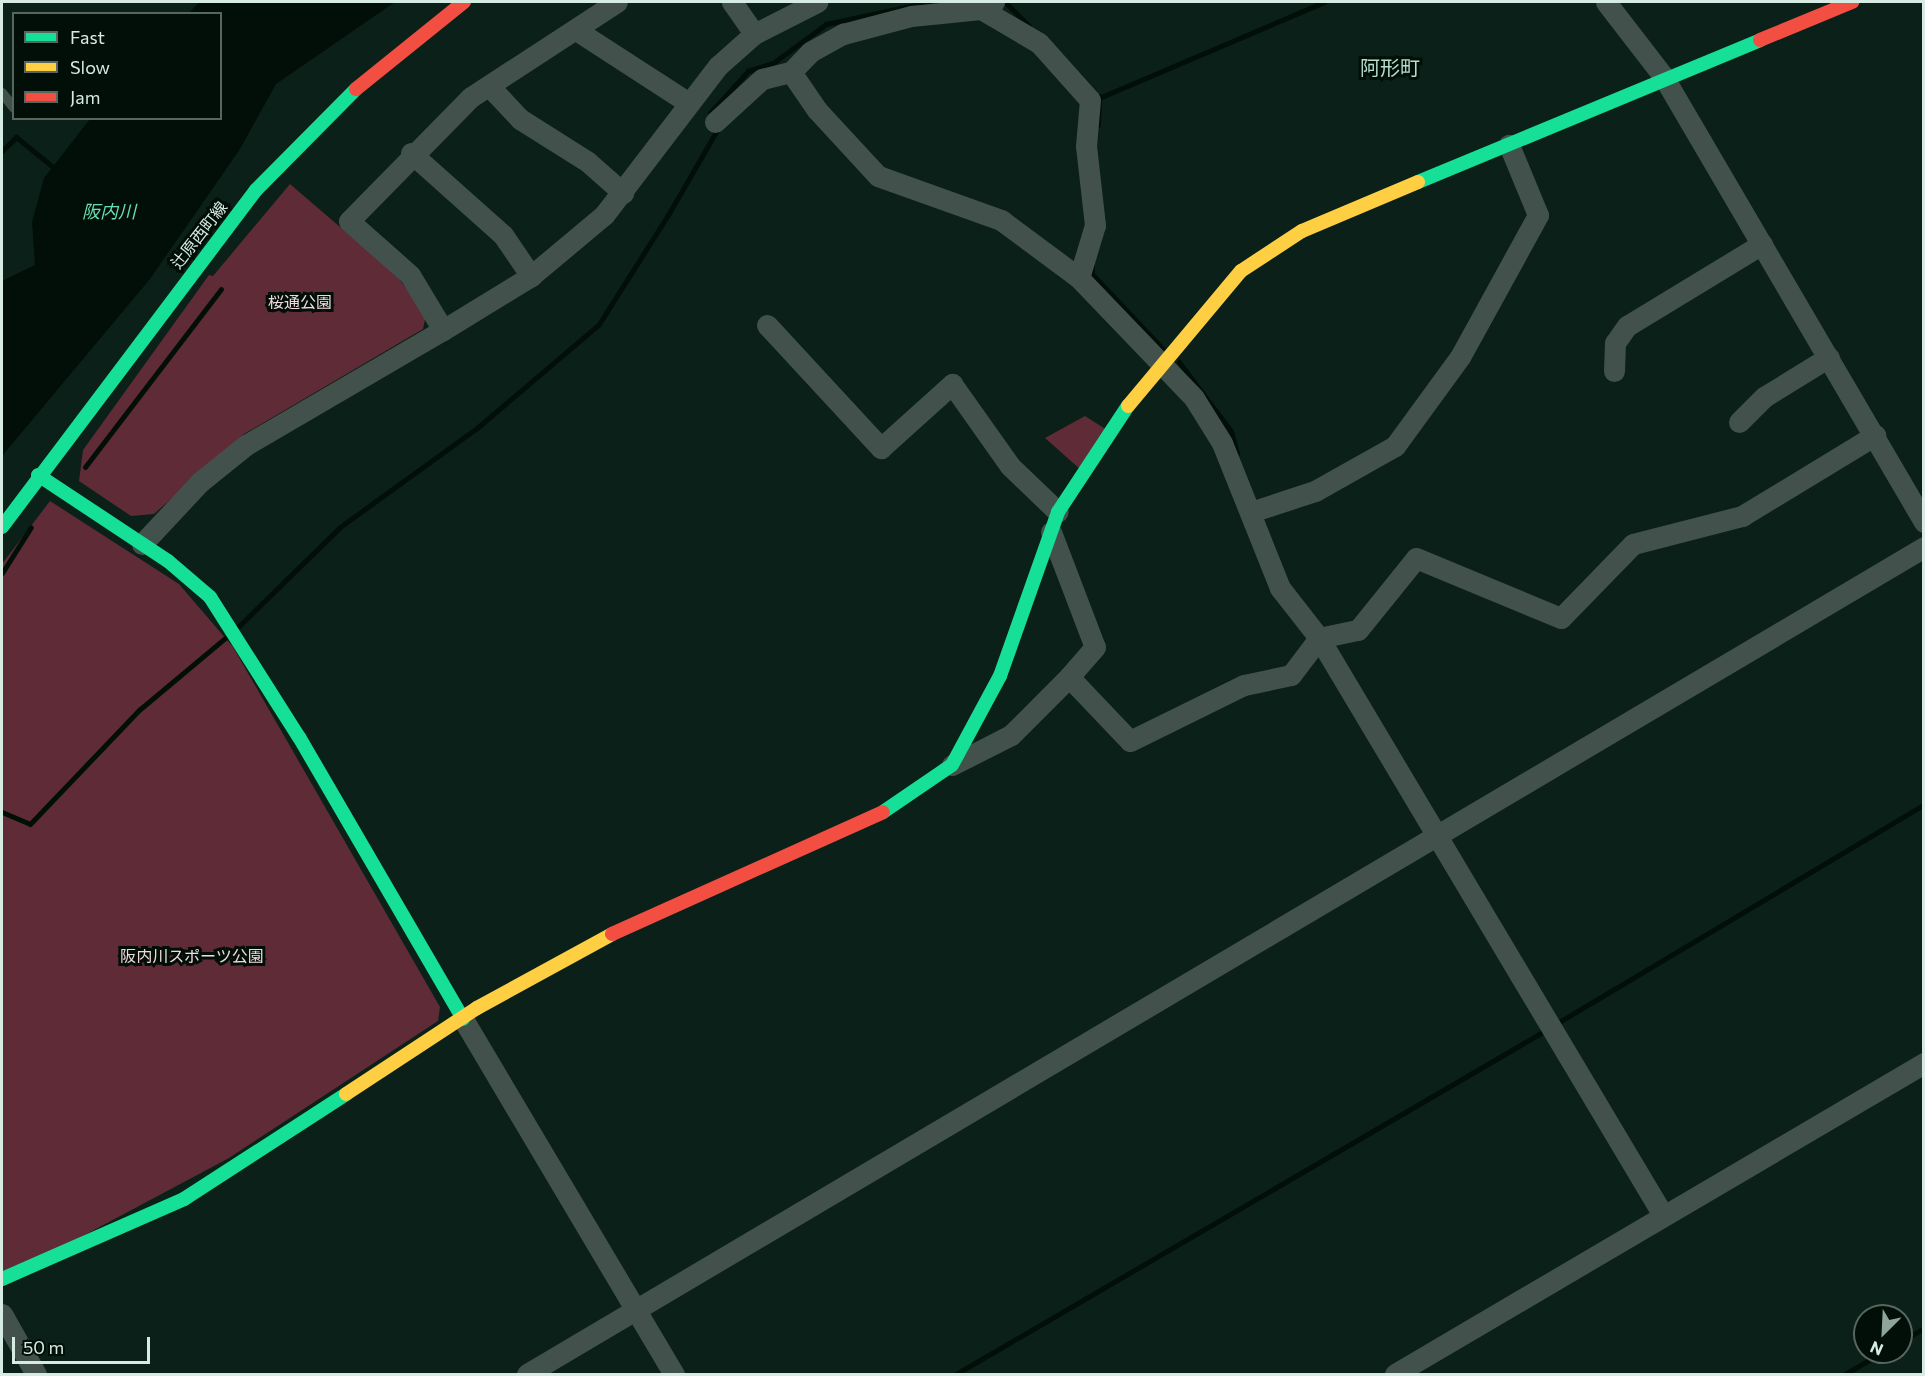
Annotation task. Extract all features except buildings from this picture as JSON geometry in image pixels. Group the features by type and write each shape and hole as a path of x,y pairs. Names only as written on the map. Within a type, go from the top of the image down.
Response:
{"street":[{"name":"辻原西町線","path":"2,526 146,329 282,161 377,68 464,2"},
{"path":"443,330 410,275 349,220 411,153 471,97 490,87 617,2"},
{"path":"732,2 754,34"},
{"path":"142,544 200,482 254,438 443,330 531,276 623,193 718,66 754,34 817,2"},
{"path":"1606,2 1663,76 1875,435 1923,522"},
{"path":"952,765 1000,676 1055,522 1158,364 1241,271 1302,231 1509,145 1663,76 1852,2"},
{"path":"715,122 762,79 791,72 810,52 843,34 911,16 990,4 1039,43 1090,100 1086,146 1095,225 1081,257 1079,278"},
{"path":"576,30 689,102"},
{"path":"791,72 878,176 1001,220 1079,278 1158,364 1194,398 1222,443 1280,588 1319,639 1663,1215"},
{"path":"490,87 520,119 588,162 623,193"},
{"path":"1251,512 1315,491 1395,446 1460,357 1538,215 1509,145"},
{"path":"411,153 503,235 531,276"},
{"path":"1614,370 1615,343 1627,326 1762,244"},
{"path":"2,1279 184,1199 463,1019 594,942 882,813 952,765 1011,735 1069,678 1095,647 1055,522 1010,465 952,384 881,448 767,325"},
{"path":"1739,422 1764,397 1829,357"},
{"path":"1069,678 1130,741 1244,685 1291,675 1319,639 1358,630 1416,558 1561,618 1633,544 1742,516 1875,435"},
{"path":"38,475 190,578 231,624 674,1374"},
{"path":"527,1374 1923,547"},
{"path":"1395,1374 1923,1063"},
{"path":"2,1314 36,1374"}],"lane":[{"path":"2,93 12,106"}],"green space":[{"name":"桜通公園","path":"290,184 397,276 426,315 423,329 244,434 154,514 131,516 79,481 83,450 209,275 213,276"},
{"path":"1085,416 1107,430 1081,470 1045,438"},
{"name":"阪内川スポーツ公園","path":"50,501 179,584 233,647 440,1007 438,1021 229,1158 2,1279 2,564"}],"water":[{"name":"阪内川","path":"199,2 395,2 276,84 240,149 150,279 2,456 2,281 35,265 32,222 44,178 89,120 222,120 222,12 190,12"}],"waterway":[{"path":"710,113 748,71 773,63 826,24 929,2"},
{"path":"1005,2 1029,26"},
{"path":"1099,98 1324,2"},
{"path":"1098,125 1099,96"},
{"path":"239,626 340,527 477,428 599,324 668,215 716,132 712,127"},
{"path":"2,151 16,137 53,167"},
{"path":"1092,265 1092,274 1162,348"},
{"path":"85,467 221,289"},
{"path":"1179,362 1231,431 1237,453"},
{"path":"2,573 31,527"},
{"path":"2,812 30,824 139,710 225,638"},
{"path":"1554,1025 1924,804"},
{"path":"956,1374 1546,1030"},
{"path":"1913,1334 1924,1328"},
{"path":"1845,1374 1862,1364"}],"traffic: fast":[{"path":"1418,182 1760,40"},
{"path":"2,527 256,190 356,89"},
{"path":"883,812 952,765 1000,676 1058,512 1128,406"},
{"path":"38,475 168,561 210,597 299,737 463,1019"},
{"path":"2,1279 184,1199 346,1094"}],"traffic: slow":[{"path":"1128,406 1241,271 1302,231 1418,182"},
{"path":"346,1094 477,1008 612,934"}],"traffic: jam":[{"path":"356,89 464,2"},
{"path":"1760,40 1852,2"},
{"path":"612,934 883,812"}],"district":[{"name":"阿形町","path":"1390,67"}]}
